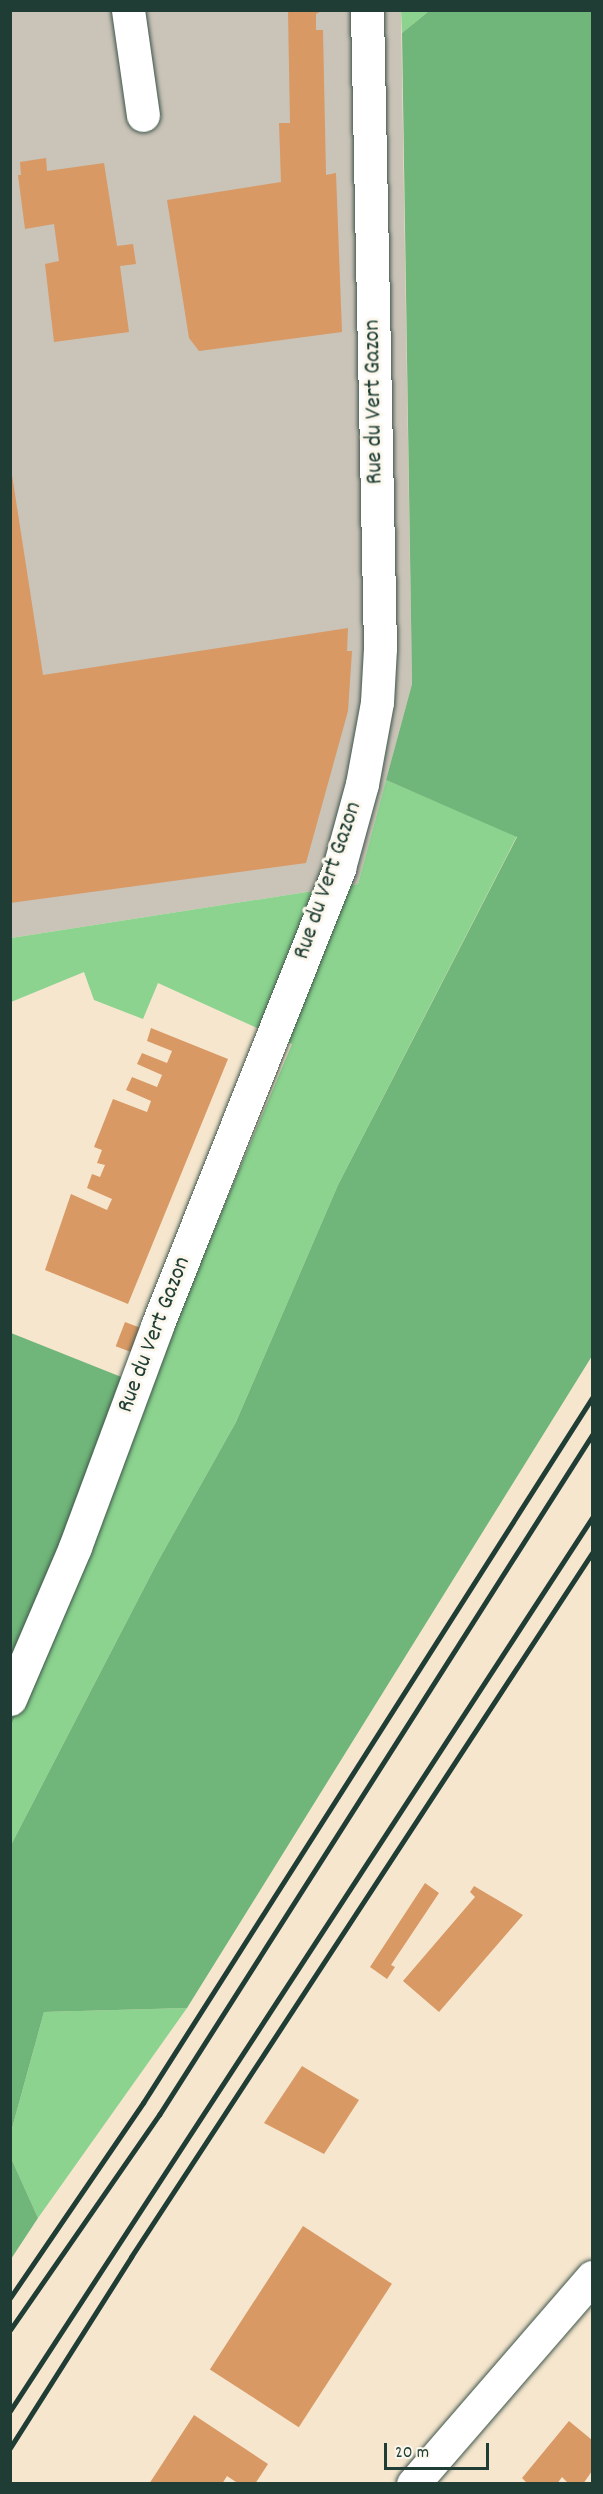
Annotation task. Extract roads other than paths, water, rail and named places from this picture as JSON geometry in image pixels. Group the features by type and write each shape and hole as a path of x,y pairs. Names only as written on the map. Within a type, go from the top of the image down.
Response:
{"street":[{"path":"128,10 143,115"},
{"name":"Rue du Vert Gazon","path":"10,1699 75,1547 157,1326 339,868 362,784 377,702 380,648 367,10"},
{"path":"413,2484 592,2277"}],"railway":[{"path":"10,2298 143,2103 592,1398"},
{"path":"10,2330 159,2115 592,1435"},
{"path":"10,2411 592,1518"},
{"path":"10,2448 131,2257 592,1553"}]}
